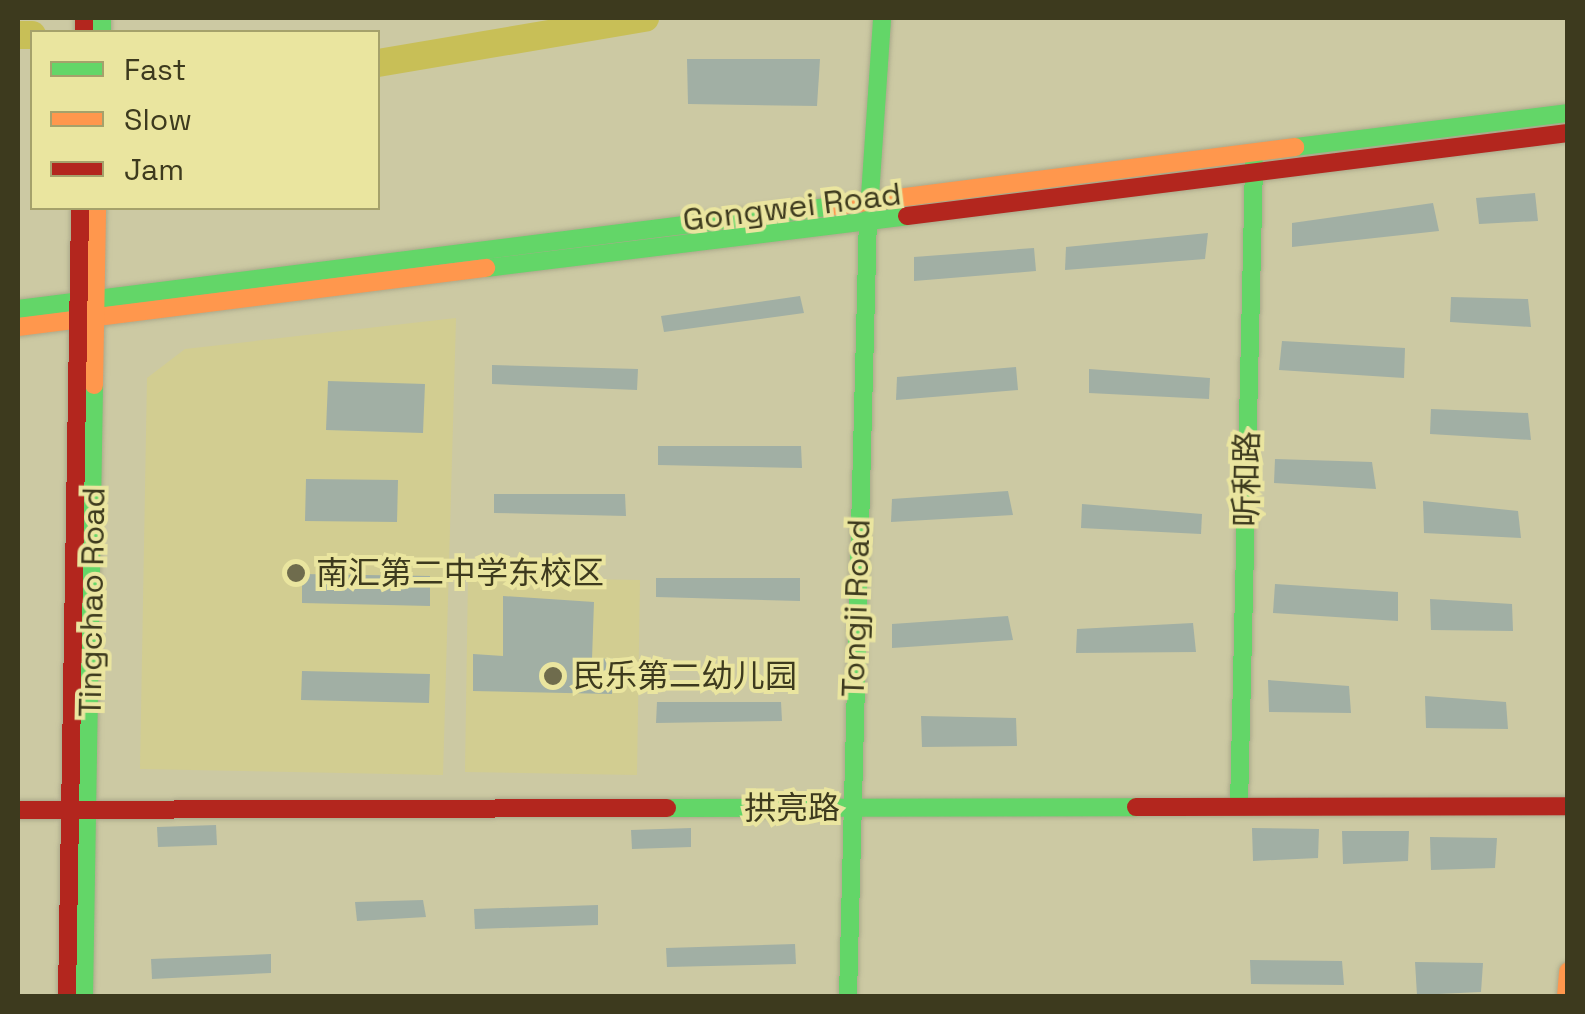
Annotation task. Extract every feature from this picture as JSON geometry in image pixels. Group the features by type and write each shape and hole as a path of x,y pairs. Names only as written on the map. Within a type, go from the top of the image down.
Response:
{"main road":[{"path":"870,196 882,20"},
{"name":"Gongwei Road","path":"18,326 86,309 870,196 1568,113"},
{"name":"Gongwei Road","path":"18,309 86,309 1568,134"},
{"name":"听和路","path":"1239,806 1254,152"},
{"path":"80,210 86,309"},
{"name":"Tingchao Road","path":"84,996 86,309 97,210"},
{"name":"Tongji Road","path":"848,996 868,219"},
{"name":"拱亮路","path":"18,810 1568,806"},
{"name":"Tingchao Road","path":"67,996 82,809"},
{"path":"1566,996 1568,971"}],"shaded area":[{"name":"南汇第二中学东校区","path":"456,318 443,775 140,769 147,378 185,349"},
{"name":"民乐第二幼儿园","path":"468,577 640,580 637,775 465,772"}],"building":[{"path":"687,59 820,59 817,106 688,104"},
{"path":"1535,193 1538,221 1479,224 1476,198"},
{"path":"1433,203 1439,231 1292,247 1292,223"},
{"path":"1208,233 1205,259 1065,270 1066,247"},
{"path":"1034,248 1036,271 914,281 914,257"},
{"path":"800,296 804,313 664,332 661,316"},
{"path":"1451,297 1528,299 1531,327 1450,322"},
{"path":"1282,341 1405,348 1404,378 1279,370"},
{"path":"492,365 638,369 637,390 492,384"},
{"path":"1016,367 1018,390 896,400 897,377"},
{"path":"1089,369 1210,378 1209,399 1089,393"},
{"path":"328,381 425,384 423,433 326,430"},
{"path":"1431,409 1528,413 1531,440 1430,434"},
{"path":"658,446 801,446 802,468 658,465"},
{"path":"1275,459 1372,462 1376,489 1274,483"},
{"path":"306,479 398,480 397,522 305,521"},
{"path":"1008,491 1013,515 891,522 892,499"},
{"path":"494,494 625,494 626,516 494,513"},
{"path":"1423,501 1518,511 1521,538 1424,533"},
{"path":"1082,504 1202,514 1201,534 1081,528"},
{"path":"302,574 430,576 430,606 302,603"},
{"path":"656,578 800,578 800,601 656,597"},
{"path":"1275,584 1398,592 1398,621 1273,613"},
{"path":"503,596 594,602 592,659 613,658 612,694 473,691 473,654 503,656"},
{"path":"1430,599 1512,604 1513,631 1431,630"},
{"path":"1008,616 1013,640 892,648 892,624"},
{"path":"1193,623 1196,652 1076,653 1077,629"},
{"path":"302,671 430,674 429,703 301,700"},
{"path":"1268,680 1349,686 1351,713 1269,712"},
{"path":"1425,696 1506,702 1508,729 1426,728"},
{"path":"657,702 781,702 782,721 656,723"},
{"path":"921,716 1016,718 1017,746 922,747"},
{"path":"216,825 217,845 158,847 157,827"},
{"path":"691,828 691,847 632,849 631,830"},
{"path":"1252,828 1319,829 1318,858 1253,861"},
{"path":"1342,831 1409,831 1408,861 1343,864"},
{"path":"1430,837 1497,838 1495,868 1431,870"},
{"path":"423,900 426,917 357,921 355,902"},
{"path":"598,905 598,925 475,929 474,909"},
{"path":"795,944 796,964 667,967 666,948"},
{"path":"271,954 271,973 152,979 151,959"},
{"path":"1250,960 1342,961 1344,985 1251,984"},
{"path":"1415,962 1483,963 1481,992 1417,995"}],"waterway":[{"path":"380,63 645,18"},
{"path":"18,35 30,35"}],"traffic: fast":[{"path":"102,18 102,30"},
{"path":"870,196 882,18"},
{"path":"1295,147 1568,113"},
{"path":"1239,806 1254,163"},
{"path":"18,309 835,206"},
{"path":"486,268 907,216"},
{"path":"848,996 868,219"},
{"path":"84,996 94,385"},
{"path":"667,808 1136,807"}],"traffic: slow":[{"path":"835,206 1295,147"},
{"path":"94,385 97,210"},
{"path":"18,327 486,268"},
{"path":"1566,996 1568,971"}],"traffic: jam":[{"path":"84,18 84,30"},
{"path":"907,216 1568,133"},
{"path":"67,996 80,210"},
{"path":"1136,807 1568,806"},
{"path":"18,810 667,808"}],"place":[{"name":"南汇第二中学东校区","path":"296,573"},
{"name":"民乐第二幼儿园","path":"553,676"}]}
